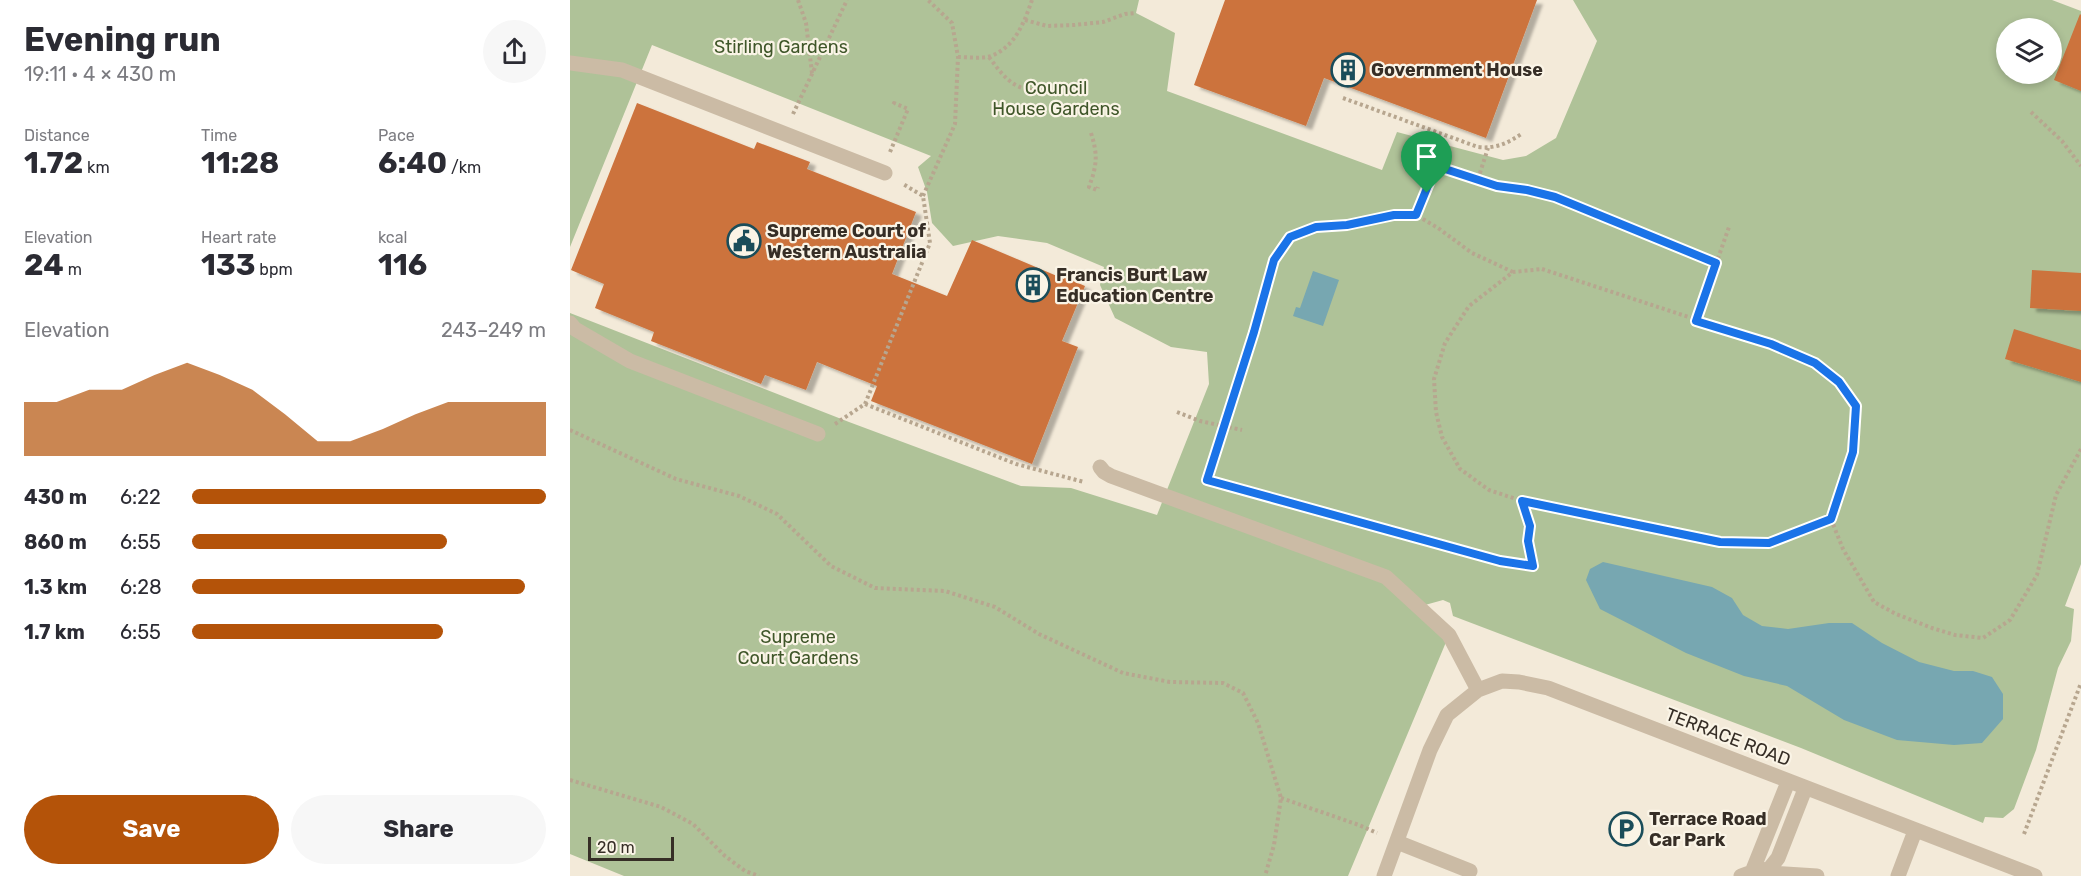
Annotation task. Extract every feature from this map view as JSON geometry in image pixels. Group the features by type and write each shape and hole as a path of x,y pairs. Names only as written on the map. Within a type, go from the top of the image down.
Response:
{"street":[{"path":"570,63 622,70 883,172"},
{"path":"570,323 575,329 630,362 818,434"},
{"path":"1100,467 1111,476 1386,577 1449,635 1478,690"},
{"name":"TERRACE ROAD","path":"1384,876 1430,750 1447,715 1478,690 1502,681 1548,688 2035,876"},
{"path":"1751,874 1788,782"},
{"path":"1751,874 1770,868 1778,858 1805,789"},
{"path":"1898,876 1915,831"},
{"path":"1397,842 1470,871"},
{"path":"1751,874 1817,876"}],"path":[{"path":"798,0 806,24 812,74"},
{"path":"784,134 847,0"},
{"path":"818,434 865,404 930,243 923,196 955,124 958,57 952,23 928,0"},
{"path":"958,57 990,57 1004,49 1015,39 1032,0"},
{"path":"1025,20 1047,26 1074,25 1103,22 1125,14 1136,13"},
{"path":"990,57 1011,83 1032,90"},
{"path":"1343,98 1478,147 1488,148 1507,144 1523,133"},
{"path":"893,106 894,103 908,109 883,172 923,196"},
{"path":"2031,112 2062,141 2081,166"},
{"path":"1091,134 1097,165 1089,187 1097,190 1098,187"},
{"path":"1478,179 1488,148"},
{"path":"1416,215 1436,166 1497,186 1555,197 1716,263"},
{"path":"1513,272 1472,253 1416,215 1394,215 1347,225 1316,227 1290,237 1274,260 1254,332 1207,480 1500,561 1533,566 1528,541 1530,526 1522,501"},
{"path":"1696,321 1729,227"},
{"path":"1831,519 1769,543 1720,542 1522,501 1489,490 1460,469 1442,437 1436,412 1434,380 1445,342 1469,306 1513,272 1542,268 1771,344 1815,363 1839,382 1856,406 1853,452 1831,519 1843,549 1874,602 1896,614 1955,634 1983,638 2010,620 2037,575 2056,495 2081,449"},
{"path":"865,404 1016,464"},
{"path":"1177,412 1200,421 1242,430"},
{"path":"570,430 676,479 739,496 777,514 831,566 875,588 945,591 995,608 1039,634 1123,673 1170,682 1223,683 1243,693 1258,723 1281,798 1274,845 1265,876"},
{"path":"2024,834 2081,683"},
{"path":"570,780 661,807 693,824 725,856 745,871 759,876"},
{"path":"1281,798 1359,825 1397,842"},
{"path":"743,876 745,871"}],"green space":[{"path":"570,0 1139,0 1136,13 1175,33 1167,91 1382,170 1397,132 1503,160 1526,156 1556,138 1597,41 1573,0 2052,0 2081,11 2081,564 2065,606 2074,609 2071,641 2058,668 2036,750 2014,809 2003,818 1985,817 1983,823 1801,748 1453,616 1450,603 1443,600 1425,605 1449,635 1348,876 624,876 570,854 570,313 849,422 1021,486 1071,488 1157,515 1209,384 1207,352 1171,347 1115,318 1100,285 1104,267 1047,243 998,236 953,246 932,223 927,192 918,167 931,156 652,45 570,247"}],"water":[{"path":"1313,271 1339,280 1323,326 1293,316 1296,307 1300,308"},
{"path":"1603,562 1712,587 1732,598 1743,615 1762,626 1788,629 1829,623 1852,623 1882,643 1919,662 1954,671 1973,671 1992,677 2003,694 2003,719 1982,743 1954,745 1897,740 1844,720 1787,686 1744,676 1686,653 1600,609 1586,580 1590,569"}],"building":[{"name":"Government House","path":"1225,0 1537,0 1486,138 1324,78 1306,126 1194,85"},
{"path":"2080,14 2081,91 2062,83 2062,60"},
{"name":"Supreme Court of Western Australia","path":"637,103 754,149 757,142 810,162 807,169 916,212 892,274 947,296 972,240 1085,286 1062,341 1078,347 1032,464 871,401 877,386 817,362 806,390 765,375 761,384 651,341 654,332 595,308 604,284 571,270"},
{"path":"2032,270 2081,273 2081,311 2030,308"},
{"path":"2014,329 2081,350 2081,382 2005,359"}],"place":[{"name":"Government House","path":"1348,70"},
{"name":"Supreme Court of Western Australia","path":"744,241"},
{"name":"Francis Burt Law Education Centre","path":"1033,285"},
{"name":"Terrace Road Car Park","path":"1626,829"}],"route":[{"path":"1436,166 1497,186 1555,197 1716,263 1696,321 1771,344 1815,363 1839,382 1856,406 1853,452 1831,519 1769,543 1720,542 1522,501 1530,526 1528,541 1533,566 1500,561 1207,480 1254,332 1274,260 1290,237 1316,227 1347,225 1394,215 1416,215 1427,193 1436,166"}],"park label":[{"name":"Stirling Gardens","path":"781,47"},
{"name":"Council House Gardens","path":"1056,98"},
{"name":"Supreme Court Gardens","path":"798,647"}]}
